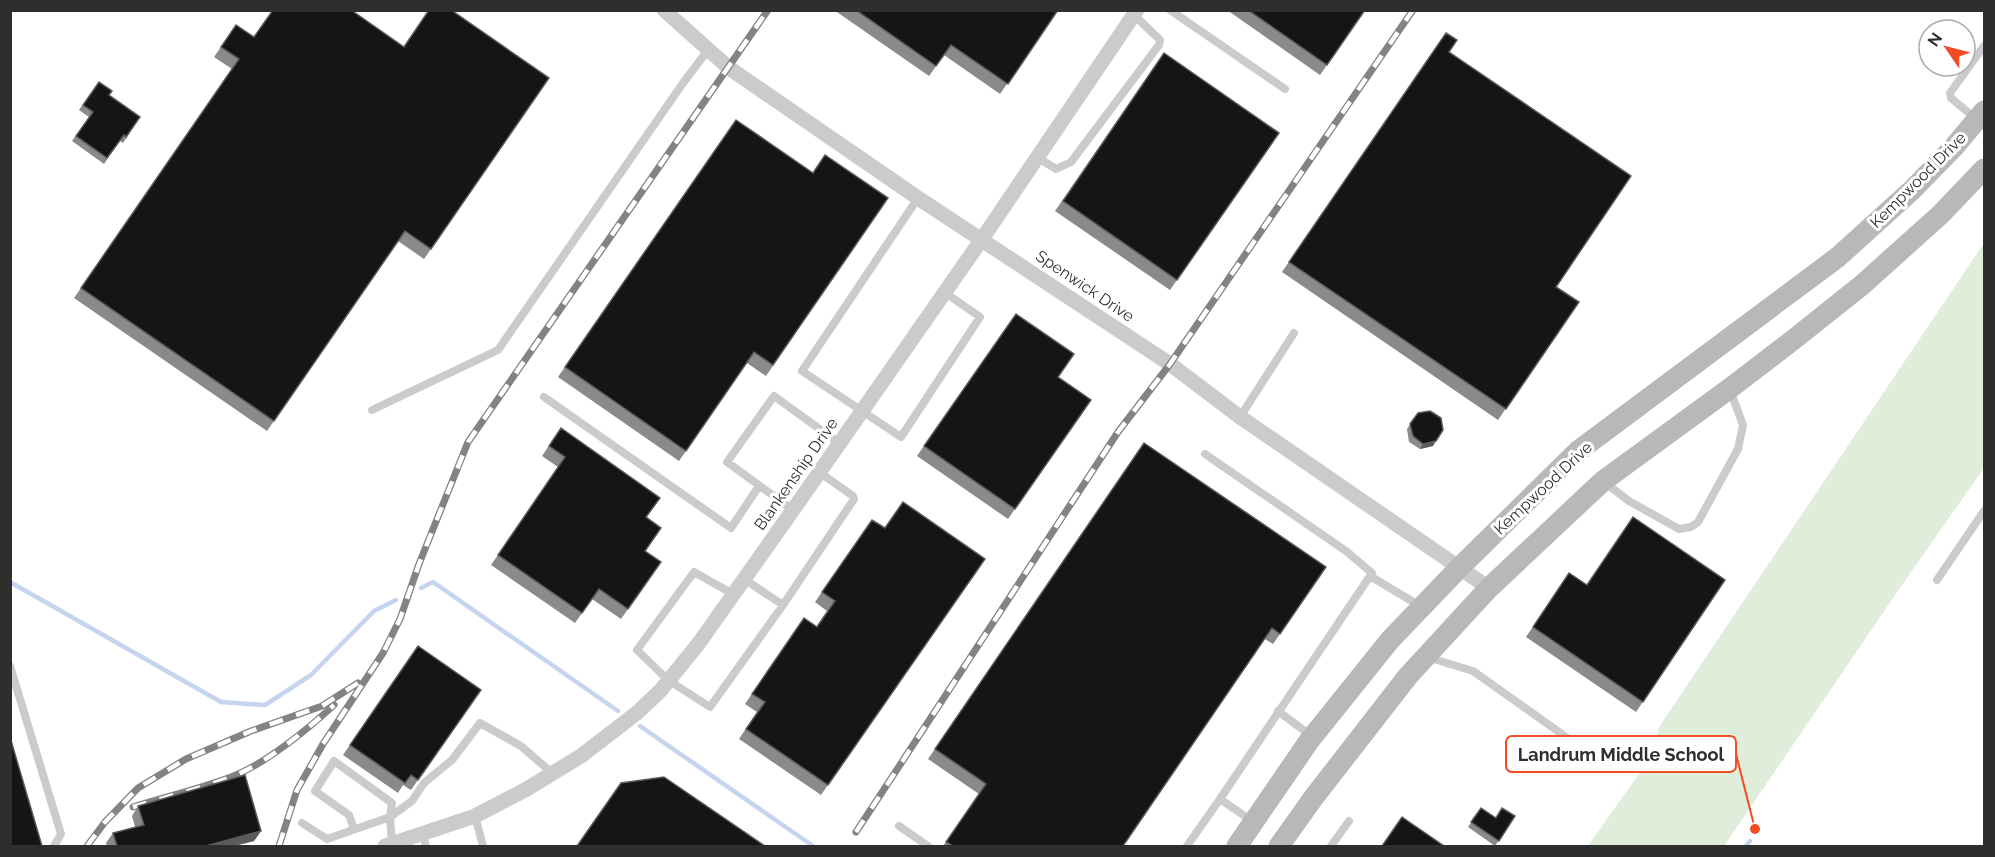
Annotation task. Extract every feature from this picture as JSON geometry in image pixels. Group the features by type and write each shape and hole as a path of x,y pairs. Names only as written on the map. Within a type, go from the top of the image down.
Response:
{"main road":[{"name":"Kempwood Drive","path":"1237,846 1313,737 1390,640 1460,567 1578,451 1838,257 1912,190 1981,116"},
{"path":"1254,822 1281,844 1314,796 1408,676 1489,588 1603,481 1729,389 1862,285 1941,214 1984,169"}],"street":[{"name":"Spenwick Drive","path":"663,10 729,68 918,198 1170,364 1239,417 1489,588"},
{"name":"Blankenship Drive","path":"389,845 424,840 475,816 581,756 638,712 668,680 699,643 793,510 982,239 1135,13"}],"lane":[{"path":"1172,11 1285,89"},
{"path":"1037,157 1056,169 1071,162 1159,45 1160,40 1135,13"},
{"path":"1981,116 1951,98 1950,93 1984,46"},
{"path":"372,410 498,350 682,83 708,50"},
{"path":"918,198 802,371 900,437 980,317 944,292"},
{"path":"1239,417 1294,333"},
{"path":"1603,481 1629,501 1679,529 1691,527 1698,522 1738,449 1743,425 1729,389"},
{"path":"793,510 727,462 774,396 839,443"},
{"path":"544,397 731,528 759,486"},
{"path":"1187,846 1372,573 1346,551 1205,454"},
{"path":"733,594 694,572 637,650 668,680 708,707 712,706 783,605 854,499 819,472"},
{"path":"1937,580 1984,511"},
{"path":"1370,576 1421,607"},
{"path":"744,579 783,605"},
{"path":"1426,657 1473,672 1573,742"},
{"path":"10,666 61,834 54,846"},
{"path":"1278,711 1313,737"},
{"path":"302,823 327,839 390,817 412,801 424,783 452,760 480,723 521,746 552,773"},
{"path":"354,829 349,815 315,791 334,762 392,803 389,845"},
{"path":"1220,798 1254,822"},
{"path":"475,816 483,846"},
{"path":"1331,846 1348,821"},
{"path":"899,826 928,846"}],"green space":[{"path":"1984,243 1984,468 1724,846 1588,846 1655,751 1659,727"}],"building":[{"path":"273,10 351,10 404,47 429,10 451,10 549,78 431,249 405,231 274,421 81,288 239,59 221,47 236,25 254,37"},
{"path":"856,10 1058,10 1008,84 951,45 936,66"},
{"path":"1248,10 1365,10 1327,65"},
{"path":"1446,33 1457,40 1449,52 1631,176 1556,287 1579,302 1506,409 1289,262"},
{"path":"1164,53 1279,133 1177,280 1063,201"},
{"path":"99,82 112,91 109,95 140,117 107,158 76,136 93,112 83,105"},
{"path":"736,120 813,173 825,155 888,198 773,365 754,352 686,451 565,367"},
{"path":"1016,314 1074,354 1058,377 1091,400 1015,509 924,446"},
{"path":"1430,411 1441,418 1443,430 1436,441 1423,444 1413,436 1410,424 1418,413"},
{"path":"561,428 660,498 646,517 661,528 645,551 661,562 628,609 599,589 582,613 498,555 565,457 549,446"},
{"path":"1144,443 1326,567 1280,634 1272,628 1123,846 953,846 946,842 986,784 935,749"},
{"path":"903,502 985,559 828,785 746,729 765,702 752,694 804,618 817,627 835,601 822,592 872,520 885,528"},
{"path":"1633,517 1725,580 1643,702 1533,627 1569,573 1587,585"},
{"path":"418,646 481,690 418,780 411,775 405,783 350,745"},
{"path":"10,737 42,846 10,846"},
{"path":"245,775 261,831 206,846 117,846 113,833 144,825 138,806"},
{"path":"664,777 765,846 577,846 621,783"},
{"path":"1481,808 1496,818 1502,808 1515,816 1499,841 1471,822"},
{"path":"1402,817 1444,846 1382,846"}],"waterway":[{"path":"10,582 221,702 265,705 311,675 374,611 396,600"},
{"path":"421,588 433,582 618,711"},
{"path":"640,726 813,846"},
{"path":"1746,846 1750,841"}],"railway":[{"path":"279,846 297,790 323,744 383,653 400,619 419,564 468,442 768,10"},
{"path":"856,832 1118,432 1170,364 1413,10"},
{"path":"87,846 105,822 138,788 186,759 251,731 322,706 358,683"},
{"path":"133,807 231,777 258,764 285,746 334,705"}],"place":[{"name":"Landrum Middle School","path":"1755,829"}]}
